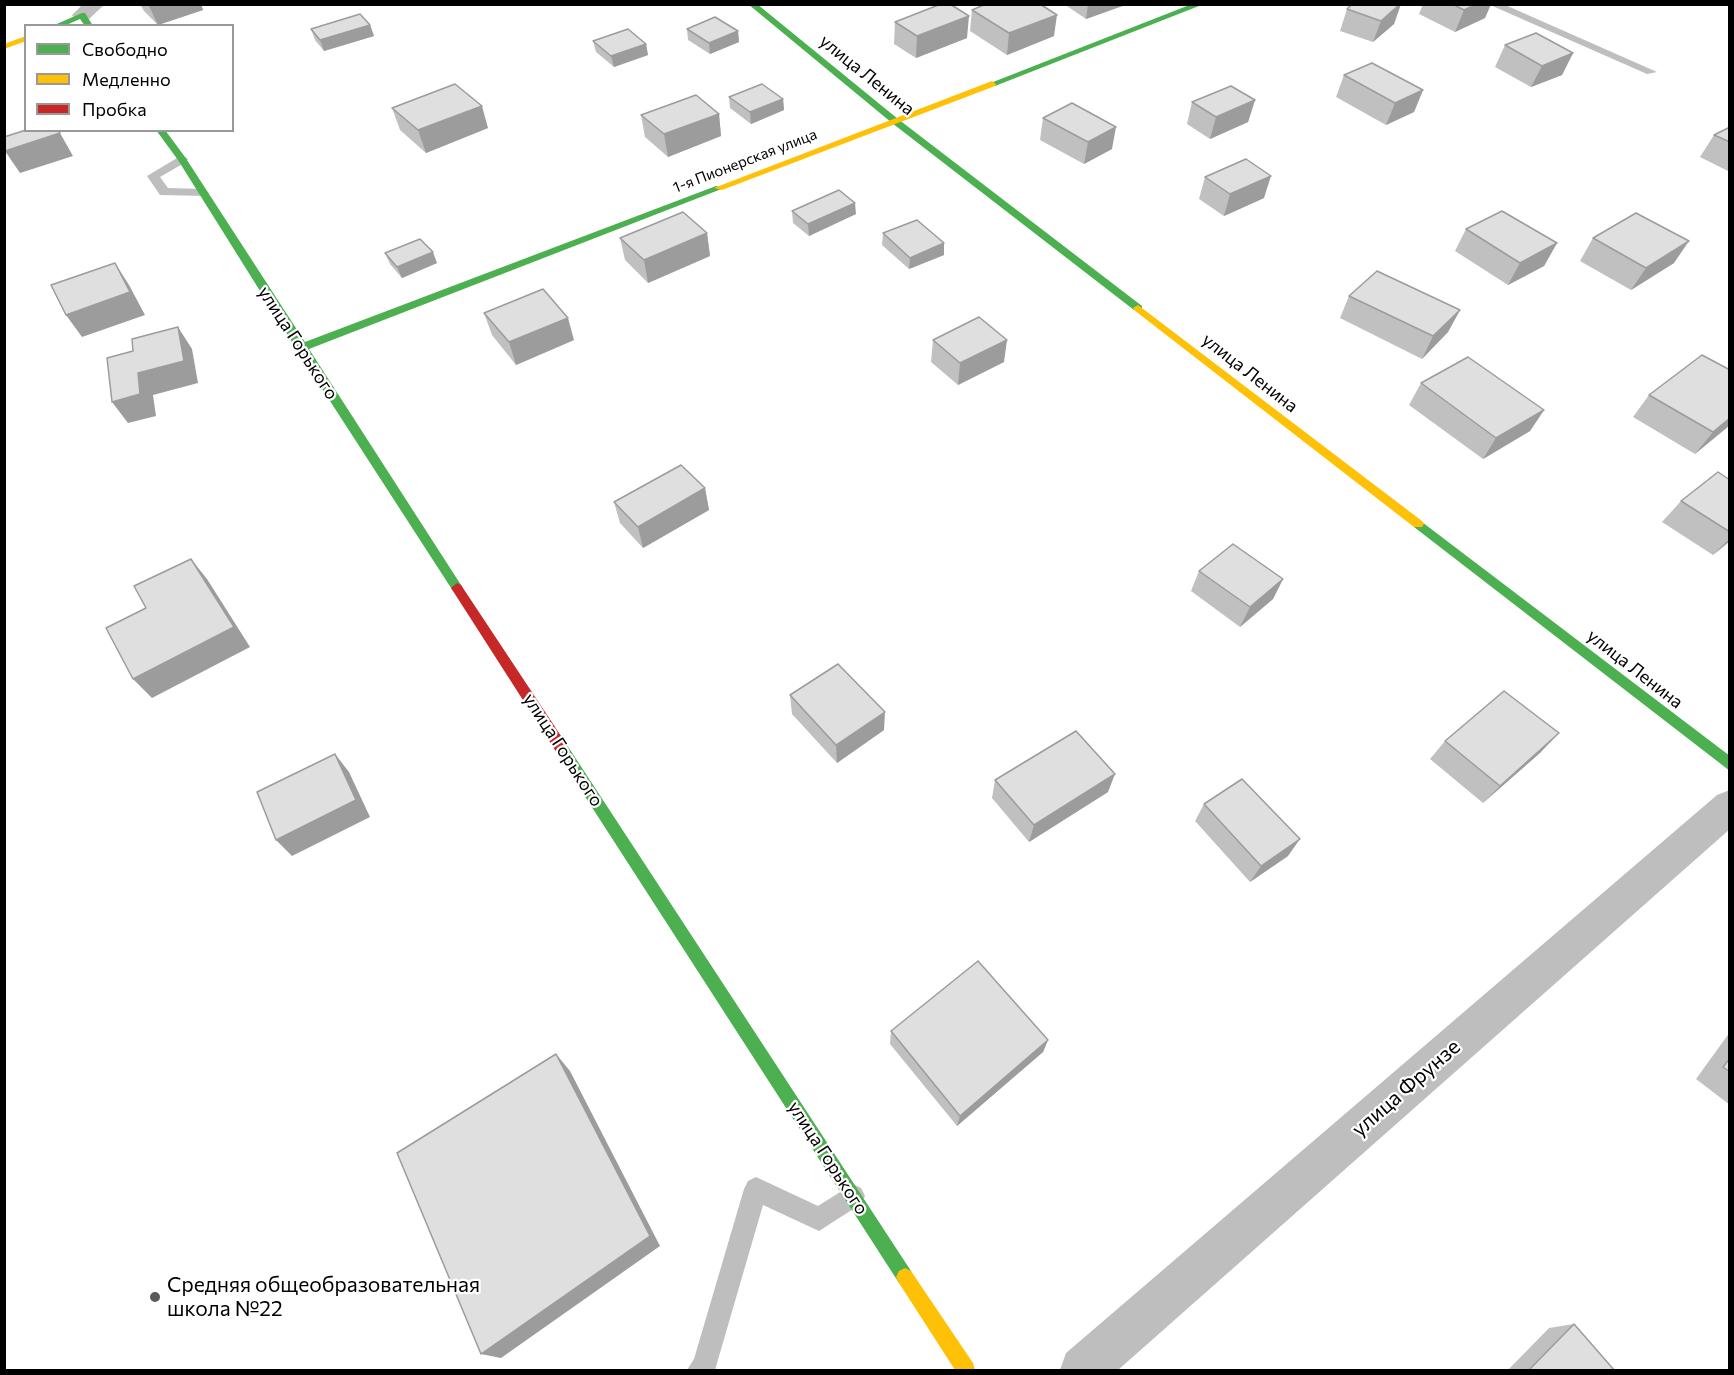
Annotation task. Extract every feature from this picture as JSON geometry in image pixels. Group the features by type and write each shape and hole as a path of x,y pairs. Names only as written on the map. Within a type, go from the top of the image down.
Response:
{"street":[{"name":"улица Ленина","path":"752,4 895,121 1730,765"},
{"name":"1-я Пионерская улица","path":"301,348 1200,4"},
{"path":"62,24 89,15"},
{"path":"4,47 24,39"},
{"name":"улица Горького","path":"162,132 182,159 301,348 966,1371"},
{"name":"улица Фрунзе","path":"1083,1371 1730,806"}],"lane":[{"path":"1493,4 1651,72"},
{"path":"182,159 153,176 164,192 203,192"},
{"path":"700,1371 704,1367 756,1189 819,1219 853,1196"}],"building":[{"path":"941,4 950,4 969,16 917,36 895,22"},
{"path":"986,4 1040,4 1057,15 1009,33 972,10"},
{"path":"1352,4 1400,4 1381,21 1347,9"},
{"path":"1452,4 1477,4 1464,10"},
{"path":"360,14 370,25 320,40 311,29"},
{"path":"715,17 738,31 709,43 687,29"},
{"path":"628,29 646,44 611,56 593,41"},
{"path":"1536,33 1573,53 1542,66 1505,45"},
{"path":"1372,63 1423,90 1395,103 1344,75"},
{"path":"455,84 482,106 418,130 392,108"},
{"path":"762,84 783,99 750,112 729,97"},
{"path":"1231,86 1255,100 1216,117 1192,102"},
{"path":"696,95 719,114 664,134 641,115"},
{"path":"1072,103 1116,127 1088,142 1043,118"},
{"path":"1730,127 1730,142 1714,135"},
{"path":"24,131 60,133 5,151 4,137"},
{"path":"1246,159 1271,176 1230,194 1205,177"},
{"path":"839,190 855,203 808,224 792,211"},
{"path":"1502,211 1557,243 1520,263 1466,229"},
{"path":"683,212 707,233 644,260 620,238"},
{"path":"1636,213 1689,241 1646,268 1593,238"},
{"path":"917,220 944,243 910,258 883,233"},
{"path":"420,239 433,252 397,267 385,253"},
{"path":"115,263 130,292 66,315 51,285"},
{"path":"1377,271 1460,310 1433,336 1349,296"},
{"path":"543,289 568,318 509,342 484,313"},
{"path":"979,317 1007,340 960,363 933,340"},
{"path":"178,327 184,361 138,373 140,394 112,402 107,358 133,351 132,339"},
{"path":"1702,355 1730,370 1730,418 1713,432 1649,395"},
{"path":"1468,357 1544,410 1496,438 1421,383"},
{"path":"681,465 705,488 638,527 614,502"},
{"path":"1718,472 1730,480 1730,532 1681,501"},
{"path":"1233,544 1283,579 1250,607 1199,571"},
{"path":"191,559 234,627 133,679 106,628 146,608 134,586"},
{"path":"838,664 885,712 836,745 790,695"},
{"path":"1504,691 1559,733 1500,786 1445,741"},
{"path":"1076,731 1115,774 1034,825 995,780"},
{"path":"335,754 356,800 276,840 257,792"},
{"path":"1242,779 1300,839 1261,866 1204,804"},
{"path":"978,961 1048,1040 960,1116 891,1031"},
{"path":"556,1054 650,1236 481,1354 397,1153"},
{"path":"1730,1058 1730,1072 1723,1067"},
{"path":"1574,1324 1615,1371 1528,1371"}],"traffic: fast":[{"path":"752,4 895,121 1138,308"},
{"path":"992,84 1200,4"},
{"path":"61,24 82,15 88,24"},
{"path":"162,132 182,159 457,588"},
{"path":"301,348 719,188"},
{"path":"1418,524 1730,765"},
{"path":"560,746 905,1277"}],"traffic: slow":[{"path":"4,47 24,39"},
{"path":"719,188 992,84"},
{"path":"1138,308 1418,524"},
{"path":"905,1277 966,1370"}],"traffic: jam":[{"path":"457,588 560,746"}],"place":[{"name":"Средняя общеобразовательная школа №22","path":"155,1297"}]}
